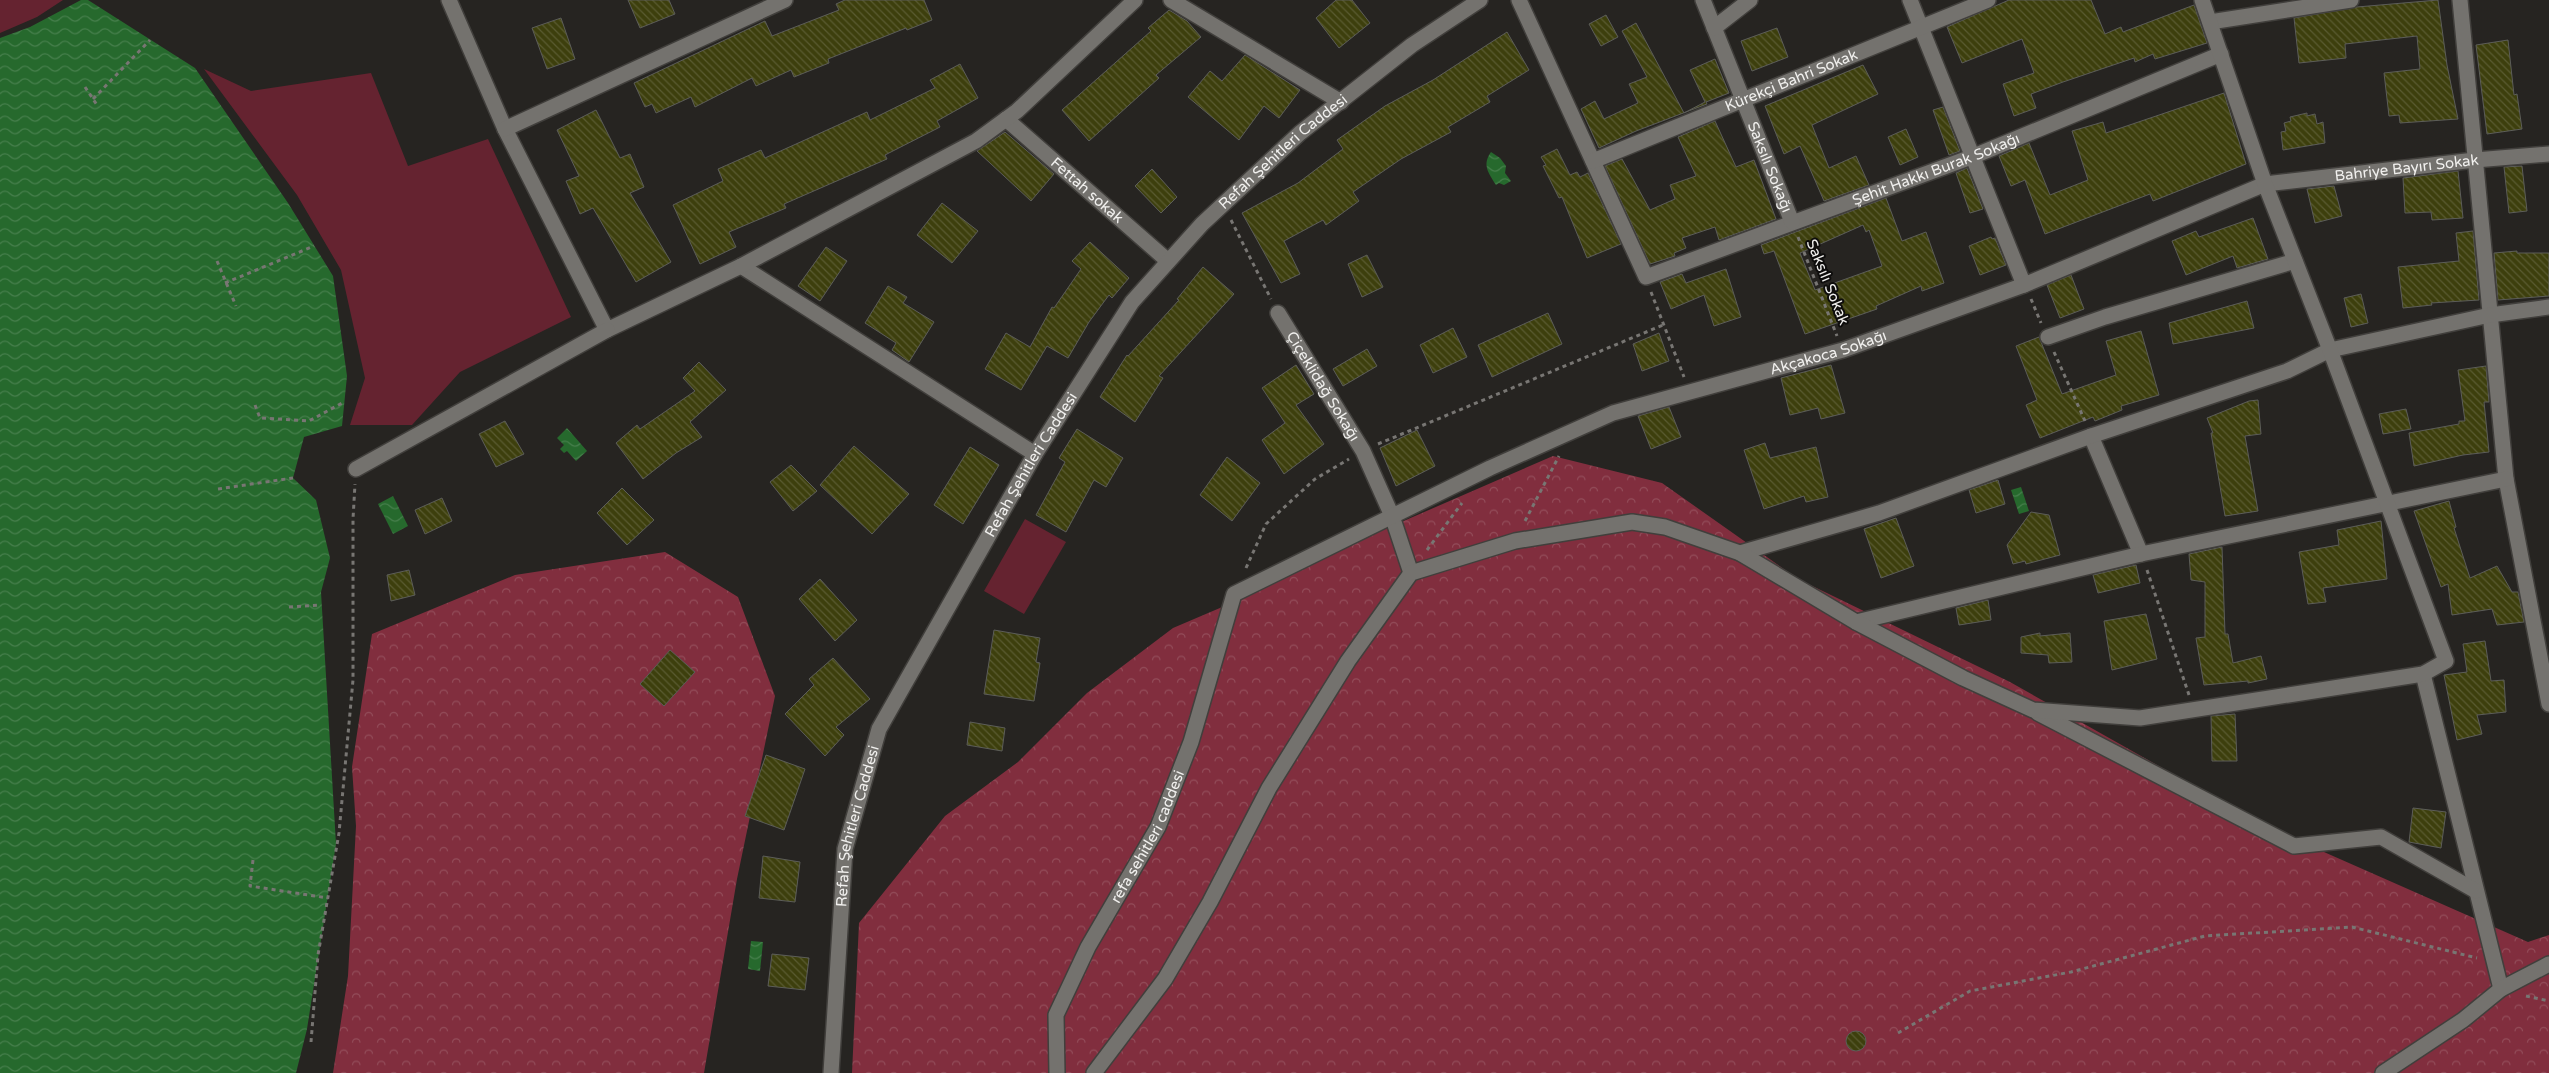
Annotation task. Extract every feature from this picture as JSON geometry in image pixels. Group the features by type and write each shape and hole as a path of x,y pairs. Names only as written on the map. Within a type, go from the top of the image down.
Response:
{"street":[{"path":"449,0 505,129 607,330"},
{"path":"505,129 785,0"},
{"path":"356,469 607,330 742,266 976,141 1006,119 1135,0"},
{"path":"1171,0 1341,102"},
{"name":"Refah Şehitleri Caddesi","path":"831,1073 845,849 880,729 1035,454 1132,302 1168,261 1223,204 1300,134 1412,45 1480,0"},
{"path":"1519,0 1646,277"},
{"name":"Saksılı Sokağı","path":"1703,0 1792,222"},
{"path":"1714,28 1750,0"},
{"path":"1910,0 2024,285"},
{"name":"Kürekçi Bahri Sokak","path":"1593,162 1988,0"},
{"path":"2033,710 2140,718 2423,674 2446,662 2330,350 2265,184 2202,0"},
{"path":"2210,22 2352,0"},
{"path":"2460,0 2506,479 2549,704"},
{"name":"Şehit Hakkı Burak Sokağı","path":"1646,277 1974,156 2221,54"},
{"name":"Fettah sokak","path":"1006,119 1168,261"},
{"name":"Bahriye Bayırı Sokak","path":"2265,184 2475,160 2549,154"},
{"name":"Akçakoca Sokağı","path":"1234,594 1392,516 1613,413 1843,350 2024,285 2265,184"},
{"path":"2048,337 2105,317 2295,261"},
{"path":"742,266 1035,454"},
{"path":"1740,553 1879,513 2092,436 2287,371 2330,350 2490,315 2549,307"},
{"name":"Çiçeklidağ Sokağı","path":"1278,313 1363,450 1392,516 1411,573"},
{"path":"2092,436 2141,554"},
{"path":"1856,622 2141,554 2385,502 2506,479"},
{"path":"1094,1073 1165,979 1210,902 1269,788 1348,661 1411,573 1515,541 1632,522 1666,527 1740,553 1856,622 1963,678 2033,710 2294,846 2381,837 2476,891"},
{"name":"refa sehitleri caddesi","path":"1057,1073 1056,1015 1088,947 1158,827 1191,742 1234,594"},
{"path":"2423,674 2501,990"},
{"path":"2383,1073 2464,1020 2501,990 2549,964"}],"path":[{"path":"93,99 150,40"},
{"path":"85,87 97,105"},
{"path":"1223,204 1278,313"},
{"name":"Saksılı Sokak","path":"1792,222 1843,350"},
{"path":"225,283 314,246"},
{"path":"217,261 236,306"},
{"path":"1646,277 1662,325 1690,392"},
{"path":"2024,285 2092,436"},
{"path":"1234,594 1266,524 1316,479 1363,450 1662,325"},
{"path":"255,404 260,418 309,420 344,402"},
{"path":"1515,541 1572,431"},
{"path":"312,1042 318,955 339,833 353,680 352,528 356,469"},
{"path":"218,489 293,478"},
{"path":"1411,573 1441,528 1465,498"},
{"path":"2141,554 2194,709"},
{"path":"288,607 321,605"},
{"path":"253,860 250,886 328,898"},
{"path":"1898,1033 1970,991 2071,972 2205,936 2352,927 2495,962"}],"shaded area":[{"path":"0,0 63,0 37,17 0,33"},
{"path":"204,69 251,91 371,73 408,166 488,139 571,317 460,372 412,425 350,425 365,378 341,270 297,195"},
{"path":"1025,519 1066,542 1024,614 984,591"}],"green space":[{"path":"1553,456 1662,483 1798,579 2010,682 2265,826 2528,942 2549,935 2549,1073 852,1073 859,923 945,816 1018,762 1087,693 1173,628 1248,596 1353,543"},
{"path":"665,552 738,597 775,696 737,879 704,1073 333,1073 348,976 356,826 352,767 372,634 515,575"}],"water":[{"path":"81,0 88,0 195,68 288,203 333,276 347,376 342,426 304,437 293,478 316,500 330,558 321,592 336,844 307,1029 296,1073 0,1073 0,38 30,27"},
{"path":"1491,152 1500,158 1506,166 1505,173 1511,181 1504,185 1499,183 1496,185 1487,168 1488,157"},
{"path":"567,428 587,451 576,461 567,451 564,453 560,449 564,445 557,438"},
{"path":"2021,487 2029,511 2019,514 2011,490"},
{"path":"393,496 408,526 393,534 378,504"},
{"path":"751,941 763,942 760,971 748,969"}],"building":[{"path":"628,0 669,0 675,14 640,28"},
{"path":"845,0 924,0 932,20 907,30 906,28 828,59 829,63 794,77 791,70 756,86 752,78 695,107 691,97 656,113 652,104 645,107 634,83 765,21 772,36 839,10 836,4"},
{"path":"1336,0 1352,0 1370,23 1339,48 1316,18"},
{"path":"2009,0 2091,0 2105,34 2121,27 2123,32 2194,5 2207,43 2155,59 2153,54 2135,62 2134,58 2031,94 2036,108 2014,116 2003,84 2034,73 2022,39 1962,63 1947,27"},
{"path":"2438,0 2447,65 2458,119 2400,123 2399,115 2389,116 2384,73 2420,69 2417,36 2345,44 2346,58 2299,63 2294,18 2357,7"},
{"path":"1169,10 1187,21 1201,37 1156,75 1159,78 1089,141 1062,110 1151,31 1148,28"},
{"path":"1606,15 1618,37 1601,46 1589,24"},
{"path":"561,18 575,59 547,69 532,28"},
{"path":"1636,23 1684,113 1636,131 1599,148 1581,109 1595,101 1604,119 1638,103 1629,84 1647,77 1622,31"},
{"path":"1777,28 1788,57 1752,71 1741,41"},
{"path":"1507,32 1529,70 1487,96 1490,102 1448,127 1451,132 1401,159 1353,192 1359,201 1326,225 1323,220 1284,241 1300,274 1281,283 1242,213 1298,183 1343,149 1337,140 1385,106 1433,80"},
{"path":"2508,40 2514,95 2517,94 2522,129 2487,134 2476,45"},
{"path":"1245,55 1300,90 1279,118 1264,106 1239,140 1188,97 1210,71 1222,81"},
{"path":"1715,59 1729,93 1686,112 1705,102 1690,70"},
{"path":"960,64 978,98 937,121 940,127 885,155 887,159 784,204 786,208 729,232 736,247 700,264 673,205 723,181 718,169 761,150 765,158 867,112 870,120 935,88 930,80"},
{"path":"1863,65 1878,94 1812,125 1829,168 1856,156 1869,185 1824,201 1800,146 1784,154 1765,106"},
{"path":"2224,93 2246,164 2153,201 2150,194 2045,234 2025,180 2011,186 1999,156 2029,143 2050,195 2088,180 2072,131 2103,122 2106,133"},
{"path":"1943,107 1960,151 1949,155 1933,110"},
{"path":"596,110 620,158 630,154 644,187 630,193 671,262 636,282 593,208 580,214 566,181 579,176 557,130"},
{"path":"2307,113 2307,116 2315,114 2317,124 2323,122 2325,143 2283,150 2281,132 2286,131 2284,123 2291,121 2290,117"},
{"path":"1715,121 1736,167 1754,160 1776,219 1719,240 1715,227 1682,238 1686,248 1674,253 1675,256 1650,264 1605,166 1622,159 1650,210 1675,199 1670,185 1696,176 1678,137"},
{"path":"1906,129 1918,157 1900,165 1888,137"},
{"path":"1005,132 1054,174 1031,201 977,151"},
{"path":"1557,149 1570,175 1577,172 1580,177 1588,173 1621,244 1587,258 1562,197 1559,198 1543,166 1546,165 1541,157"},
{"path":"2522,166 2527,211 2509,213 2504,167"},
{"path":"1967,168 1983,209 1970,213 1956,173"},
{"path":"1152,169 1177,197 1161,213 1135,186"},
{"path":"2458,171 2463,218 2432,220 2431,212 2405,213 2403,178"},
{"path":"2334,186 2342,216 2315,223 2307,189"},
{"path":"1886,198 1902,241 1926,232 1944,283 1922,291 1921,286 1876,306 1877,309 1805,334 1774,251 1764,254 1761,245","holes":["1863,225 1866,232 1869,230 1882,266 1815,290 1800,253"]},
{"path":"942,203 978,231 952,263 917,235"},
{"path":"2253,218 2268,259 2237,268 2233,256 2186,275 2172,241 2196,231 2199,237"},
{"path":"2473,231 2479,300 2431,303 2432,305 2403,308 2398,267 2459,261 2456,233"},
{"path":"1991,237 1992,239 1995,238 2006,265 1980,275 1969,246"},
{"path":"1090,242 1129,278 1112,298 1109,295 1089,322 1068,358 1047,346 1021,390 985,369 1006,333 1030,347 1052,307 1054,308 1081,269 1072,261"},
{"path":"826,247 847,261 820,301 798,286"},
{"path":"2517,251 2517,253 2549,253 2549,296 2498,300 2494,253"},
{"path":"1367,255 1383,287 1362,297 1348,264"},
{"path":"1203,267 1234,294 1159,376 1163,378 1135,422 1100,397 1127,355 1179,300 1177,299"},
{"path":"1726,269 1741,317 1714,326 1704,295 1671,309 1660,282 1682,274 1686,283"},
{"path":"2071,275 2084,309 2060,318 2047,285"},
{"path":"888,286 907,297 903,303 934,322 909,362 892,350 896,343 865,323"},
{"path":"2361,294 2368,323 2351,327 2344,298"},
{"path":"2247,301 2254,328 2173,344 2169,323"},
{"path":"1548,313 1562,344 1492,377 1478,345"},
{"path":"1453,328 1467,357 1433,373 1420,345"},
{"path":"2141,331 2159,395 2121,406 2122,410 2095,421 2093,417 2040,438 2026,405 2037,400 2016,346 2039,337 2062,394 2116,375 2106,341"},
{"path":"1659,333 1669,361 1642,371 1633,344"},
{"path":"1367,349 1377,366 1343,386 1333,369"},
{"path":"699,362 726,390 690,422 702,437 676,453 643,479 616,443 637,425 640,429 695,391 683,378"},
{"path":"1296,365 1314,394 1296,405 1324,444 1284,474 1262,440 1285,423 1262,388"},
{"path":"1831,365 1845,413 1821,419 1818,408 1790,415 1781,378"},
{"path":"2486,366 2489,402 2484,402 2489,452 2463,455 2414,466 2409,433 2459,424 2459,421 2465,421 2458,370"},
{"path":"2258,400 2261,434 2245,436 2258,511 2225,516 2211,433 2213,433 2207,418 2249,401"},
{"path":"1669,407 1681,437 1651,449 1638,416"},
{"path":"2406,409 2411,429 2383,434 2379,414"},
{"path":"505,421 524,454 496,467 479,434"},
{"path":"1077,429 1123,458 1106,487 1094,480 1066,532 1036,515 1065,462 1059,458"},
{"path":"1417,430 1435,466 1396,486 1380,448"},
{"path":"1765,443 1770,458 1816,447 1828,497 1806,502 1804,496 1764,509 1744,450"},
{"path":"854,446 909,494 872,534 820,485"},
{"path":"970,447 999,465 963,524 934,505"},
{"path":"1227,457 1260,483 1232,521 1200,495"},
{"path":"791,465 817,491 793,511 770,482"},
{"path":"1998,480 2005,504 1976,513 1969,490"},
{"path":"622,488 654,520 627,545 597,513"},
{"path":"442,498 452,521 425,534 415,510"},
{"path":"2449,501 2456,527 2454,528 2470,578 2497,566 2512,592 2518,592 2524,622 2497,625 2492,609 2452,615 2448,584 2441,587 2414,511"},
{"path":"2031,512 2049,515 2060,555 2026,564 2025,561 2013,564 2007,545"},
{"path":"1896,518 1914,566 1881,578 1864,529"},
{"path":"2381,521 2387,579 2323,588 2326,602 2308,604 2299,552 2339,545 2337,530"},
{"path":"2222,547 2225,634 2228,634 2233,663 2261,656 2267,679 2248,683 2248,681 2204,685 2196,638 2205,637 2205,582 2191,580 2189,554"},
{"path":"2136,565 2140,583 2098,593 2093,575"},
{"path":"409,570 415,595 391,601 387,575"},
{"path":"820,579 857,620 835,641 799,599"},
{"path":"1988,600 1991,620 1959,625 1956,608"},
{"path":"2146,614 2157,659 2112,670 2104,621"},
{"path":"994,630 1040,638 1036,662 1040,663 1034,701 984,694"},
{"path":"2040,633 2040,636 2070,633 2072,662 2049,663 2048,655 2021,653 2021,637"},
{"path":"2485,641 2491,681 2504,680 2506,712 2477,715 2482,734 2457,740 2444,675 2467,672 2463,644"},
{"path":"670,650 695,672 664,706 640,684"},
{"path":"833,658 870,699 836,727 844,735 825,756 785,714 814,685 809,679"},
{"path":"2235,714 2237,761 2212,761 2211,716"},
{"path":"970,722 1005,728 1002,751 967,745"},
{"path":"766,755 805,769 784,830 745,816"},
{"path":"2413,808 2446,812 2441,848 2409,842"},
{"path":"763,856 800,862 795,902 759,898"},
{"path":"772,954 809,958 805,990 768,986"},
{"path":"1856,1031 1863,1034 1866,1041 1863,1048 1856,1051 1849,1048 1846,1041 1849,1034"}]}
